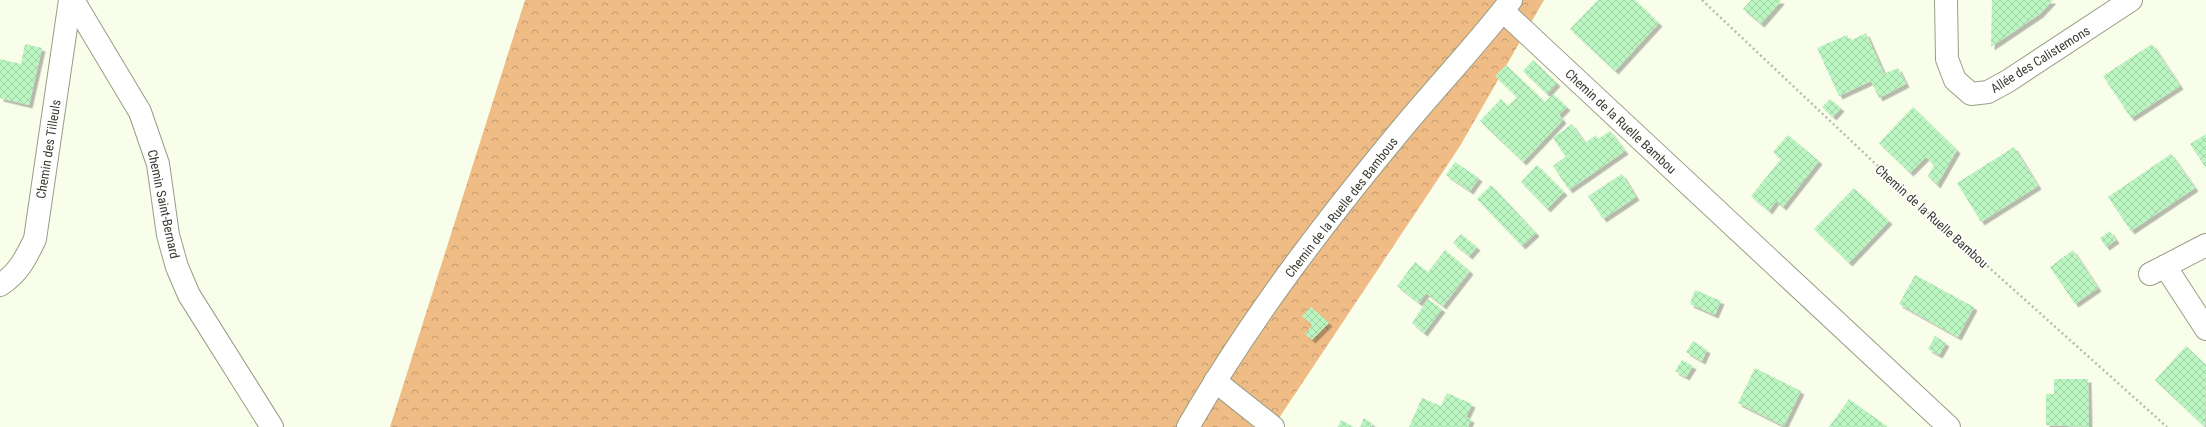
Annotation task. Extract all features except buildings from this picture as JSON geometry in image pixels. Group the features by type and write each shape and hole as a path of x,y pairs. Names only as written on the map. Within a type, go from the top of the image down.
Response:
{"street":[{"name":"Chemin des Tilleuls","path":"0,285 10,279 25,261 35,239 72,0"},
{"name":"Chemin Saint-Bernard","path":"72,0 140,112 158,164 168,235 177,267 190,294 272,427"},
{"name":"Allée des Calistemons","path":"1946,0 1948,59 1955,80 1971,94 1988,92 2008,81 2131,0"},
{"name":"Chemin de la Ruelle des Bambous","path":"1188,427 1215,381 1291,269 1404,126 1507,5"},
{"name":"Chemin de la Ruelle Bambou","path":"1507,5 1949,427"},
{"path":"2206,245 2158,270 2206,329"},
{"path":"1215,381 1273,427"}],"path":[{"name":"Chemin de la Ruelle Bambou","path":"1702,0 1917,203 2167,427"}],"green space":[{"path":"525,0 1544,0 1460,146 1273,427 390,427"}]}
